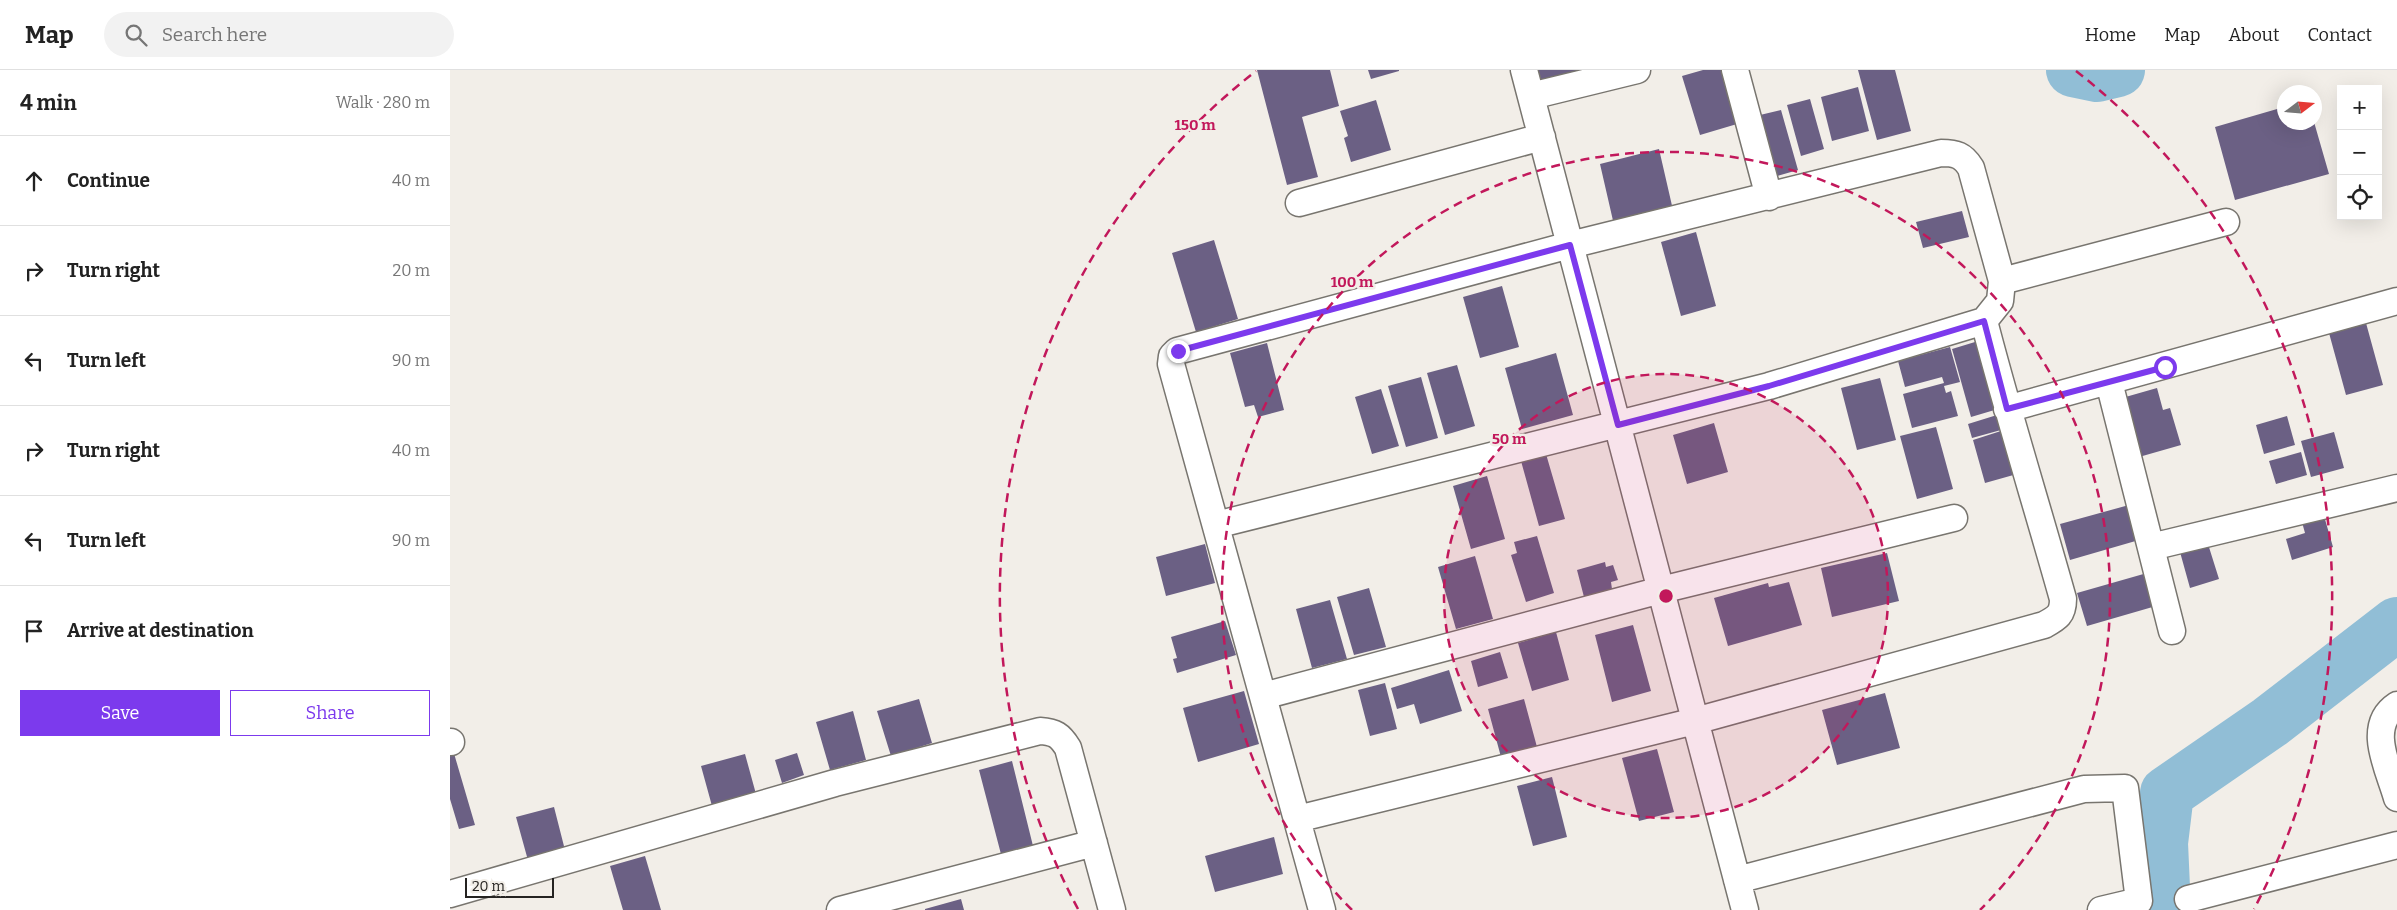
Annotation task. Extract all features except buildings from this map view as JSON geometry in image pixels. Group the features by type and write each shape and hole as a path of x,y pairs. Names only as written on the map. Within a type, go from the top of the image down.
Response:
{"street":[{"path":"1524,70 1745,910"},
{"path":"1531,96 1637,70"},
{"path":"1735,70 1769,197"},
{"path":"1299,203 1542,137"},
{"path":"1216,525 1769,386 1984,321 2000,301 2002,281 1971,168 1964,157 1941,153 1570,245 1178,351 1172,356 1171,364 1297,819 1320,910"},
{"path":"2002,281 2226,222"},
{"path":"2007,409 2397,302"},
{"path":"1297,819 1695,721 2044,625 2058,618 2063,610 2063,599 2020,445 2007,409 1984,321"},
{"path":"2109,382 2172,631"},
{"path":"2151,547 2397,488"},
{"path":"1263,696 1661,590 1954,518"},
{"path":"2397,705 2388,711 2381,723 2380,738 2397,798"},
{"path":"450,894 835,783 1040,731 1052,732 1061,737 1068,748 1112,910"},
{"path":"1737,880 2084,789 2125,788 2139,901 2101,910"},
{"path":"840,910 1094,843"},
{"path":"2188,899 2397,845"}],"waterway":[{"path":"2073,70 2097,75 2118,70"},
{"path":"2164,910 2161,843 2167,793 2270,722 2397,624"}],"route":[{"path":"1178,351 1186,347 1570,245 1618,425 1769,386 1984,321 2007,409 2165,367"}]}
